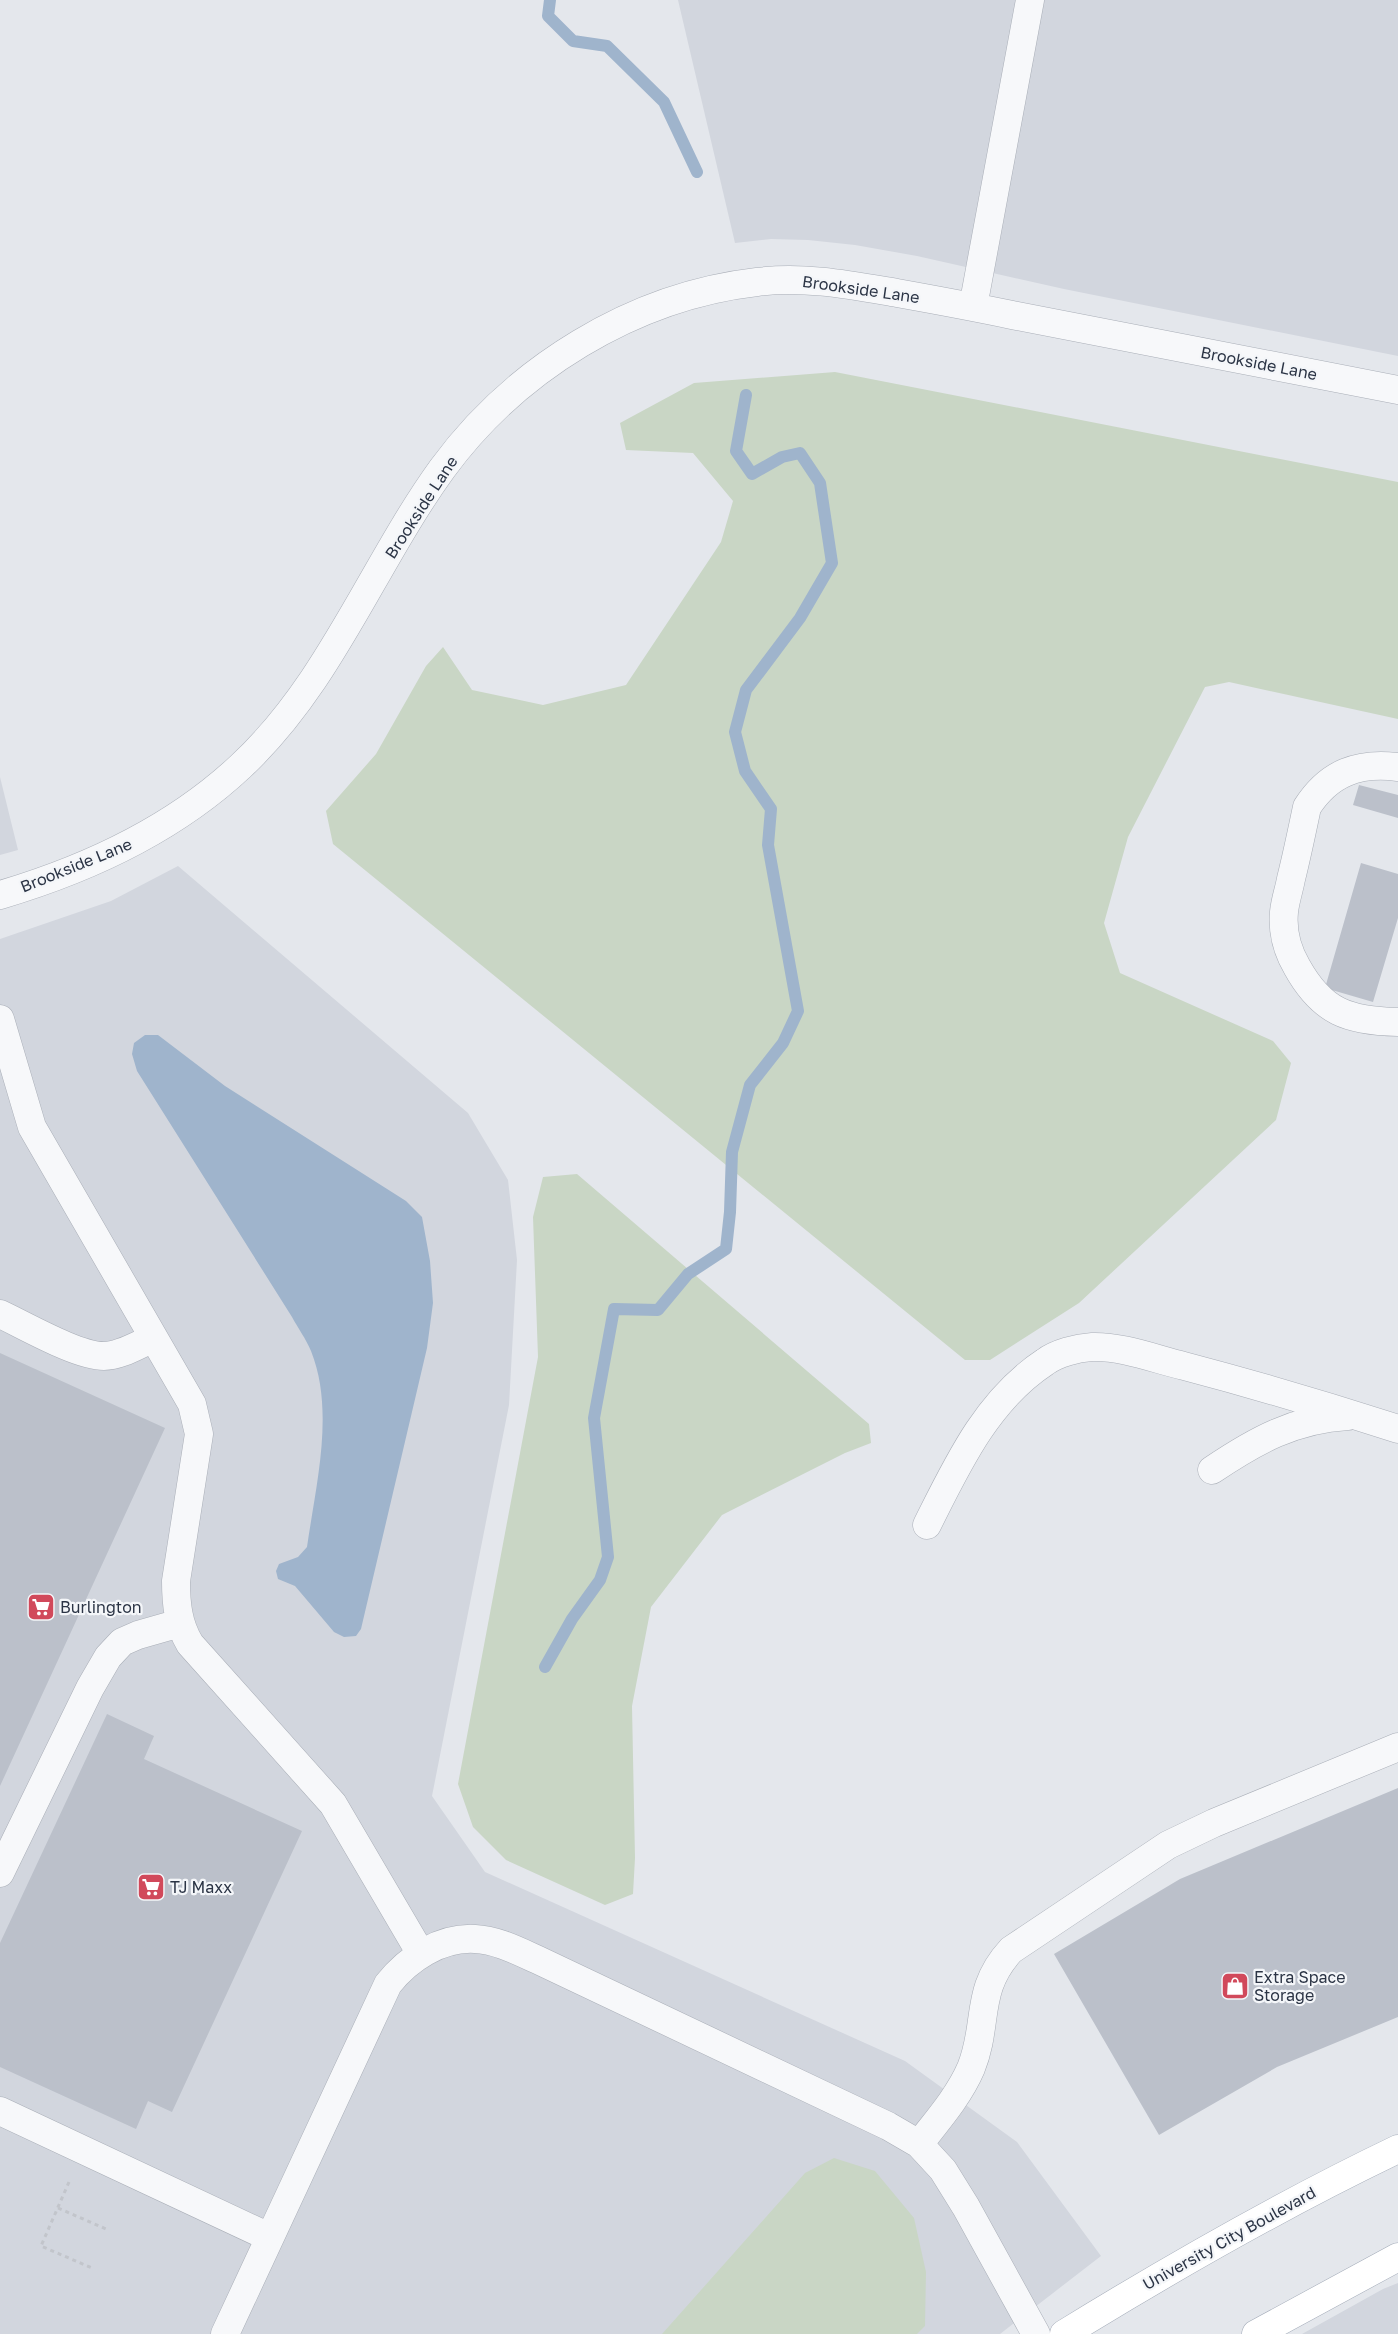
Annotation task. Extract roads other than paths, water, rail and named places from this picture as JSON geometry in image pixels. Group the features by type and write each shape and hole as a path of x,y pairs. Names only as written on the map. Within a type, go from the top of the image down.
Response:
{"main road":[{"name":"University City Boulevard","path":"1064,2334 1173,2267 1252,2223 1398,2149"},
{"path":"1256,2334 1398,2257"}],"street":[{"path":"974,307 1030,0"},
{"name":"Brookside Lane","path":"0,895 36,884 86,864 137,840 212,790 242,765 297,703 328,658 422,501 457,452 518,388 552,362 585,340 656,306 691,295 757,282 816,280 974,307 1398,390"},
{"path":"1398,767 1381,764 1360,768 1334,777 1316,793 1307,807 1284,911 1284,926 1290,954 1309,988 1323,1003 1339,1012 1358,1018 1398,1022"},
{"path":"0,1019 32,1127 192,1404 199,1434 176,1581 176,1605 180,1623 190,1644 333,1804 421,1954"},
{"path":"0,1314 80,1351 104,1356 122,1352 154,1338"},
{"path":"928,1525 959,1462 982,1426 1010,1390 1046,1361 1070,1351 1092,1347 1127,1352 1285,1393 1398,1429"},
{"path":"1212,1470 1250,1444 1290,1428 1316,1420 1356,1415"},
{"path":"0,1873 90,1688 108,1657 122,1642 138,1635 180,1623"},
{"path":"919,2144 938,2119 970,2069 977,2050 985,1997 991,1976 998,1964 1011,1950 1168,1845 1214,1823 1398,1747"},
{"path":"225,2334 379,1998 399,1970 421,1954 440,1946 475,1939 508,1947 888,2126 919,2144 943,2170 966,2207 1036,2334"},
{"path":"0,2111 269,2237"}],"water":[{"path":"145,1035 158,1035 225,1086 406,1201 422,1217 430,1261 433,1303 427,1348 361,1629 356,1636 344,1637 334,1632 295,1586 278,1579 276,1571 279,1564 298,1557 307,1547 319,1473 323,1423 322,1398 318,1374 311,1351 292,1317 137,1071 132,1054 134,1043"}],"waterway":[{"path":"550,0 548,16 573,41 607,46 664,102 697,172"},
{"path":"545,1667 572,1619 600,1580 608,1557 594,1418 614,1309 658,1310 688,1274 726,1249 730,1212 732,1152 750,1085 783,1043 798,1011 768,845 771,809 745,771 735,732 746,690 800,618 832,563 820,483 800,453 782,457 752,474 736,451 746,395"}],"place":[{"name":"Burlington","path":"41,1607"},
{"name":"TJ Maxx","path":"151,1887"},
{"name":"Extra Space Storage","path":"1235,1986"}]}
